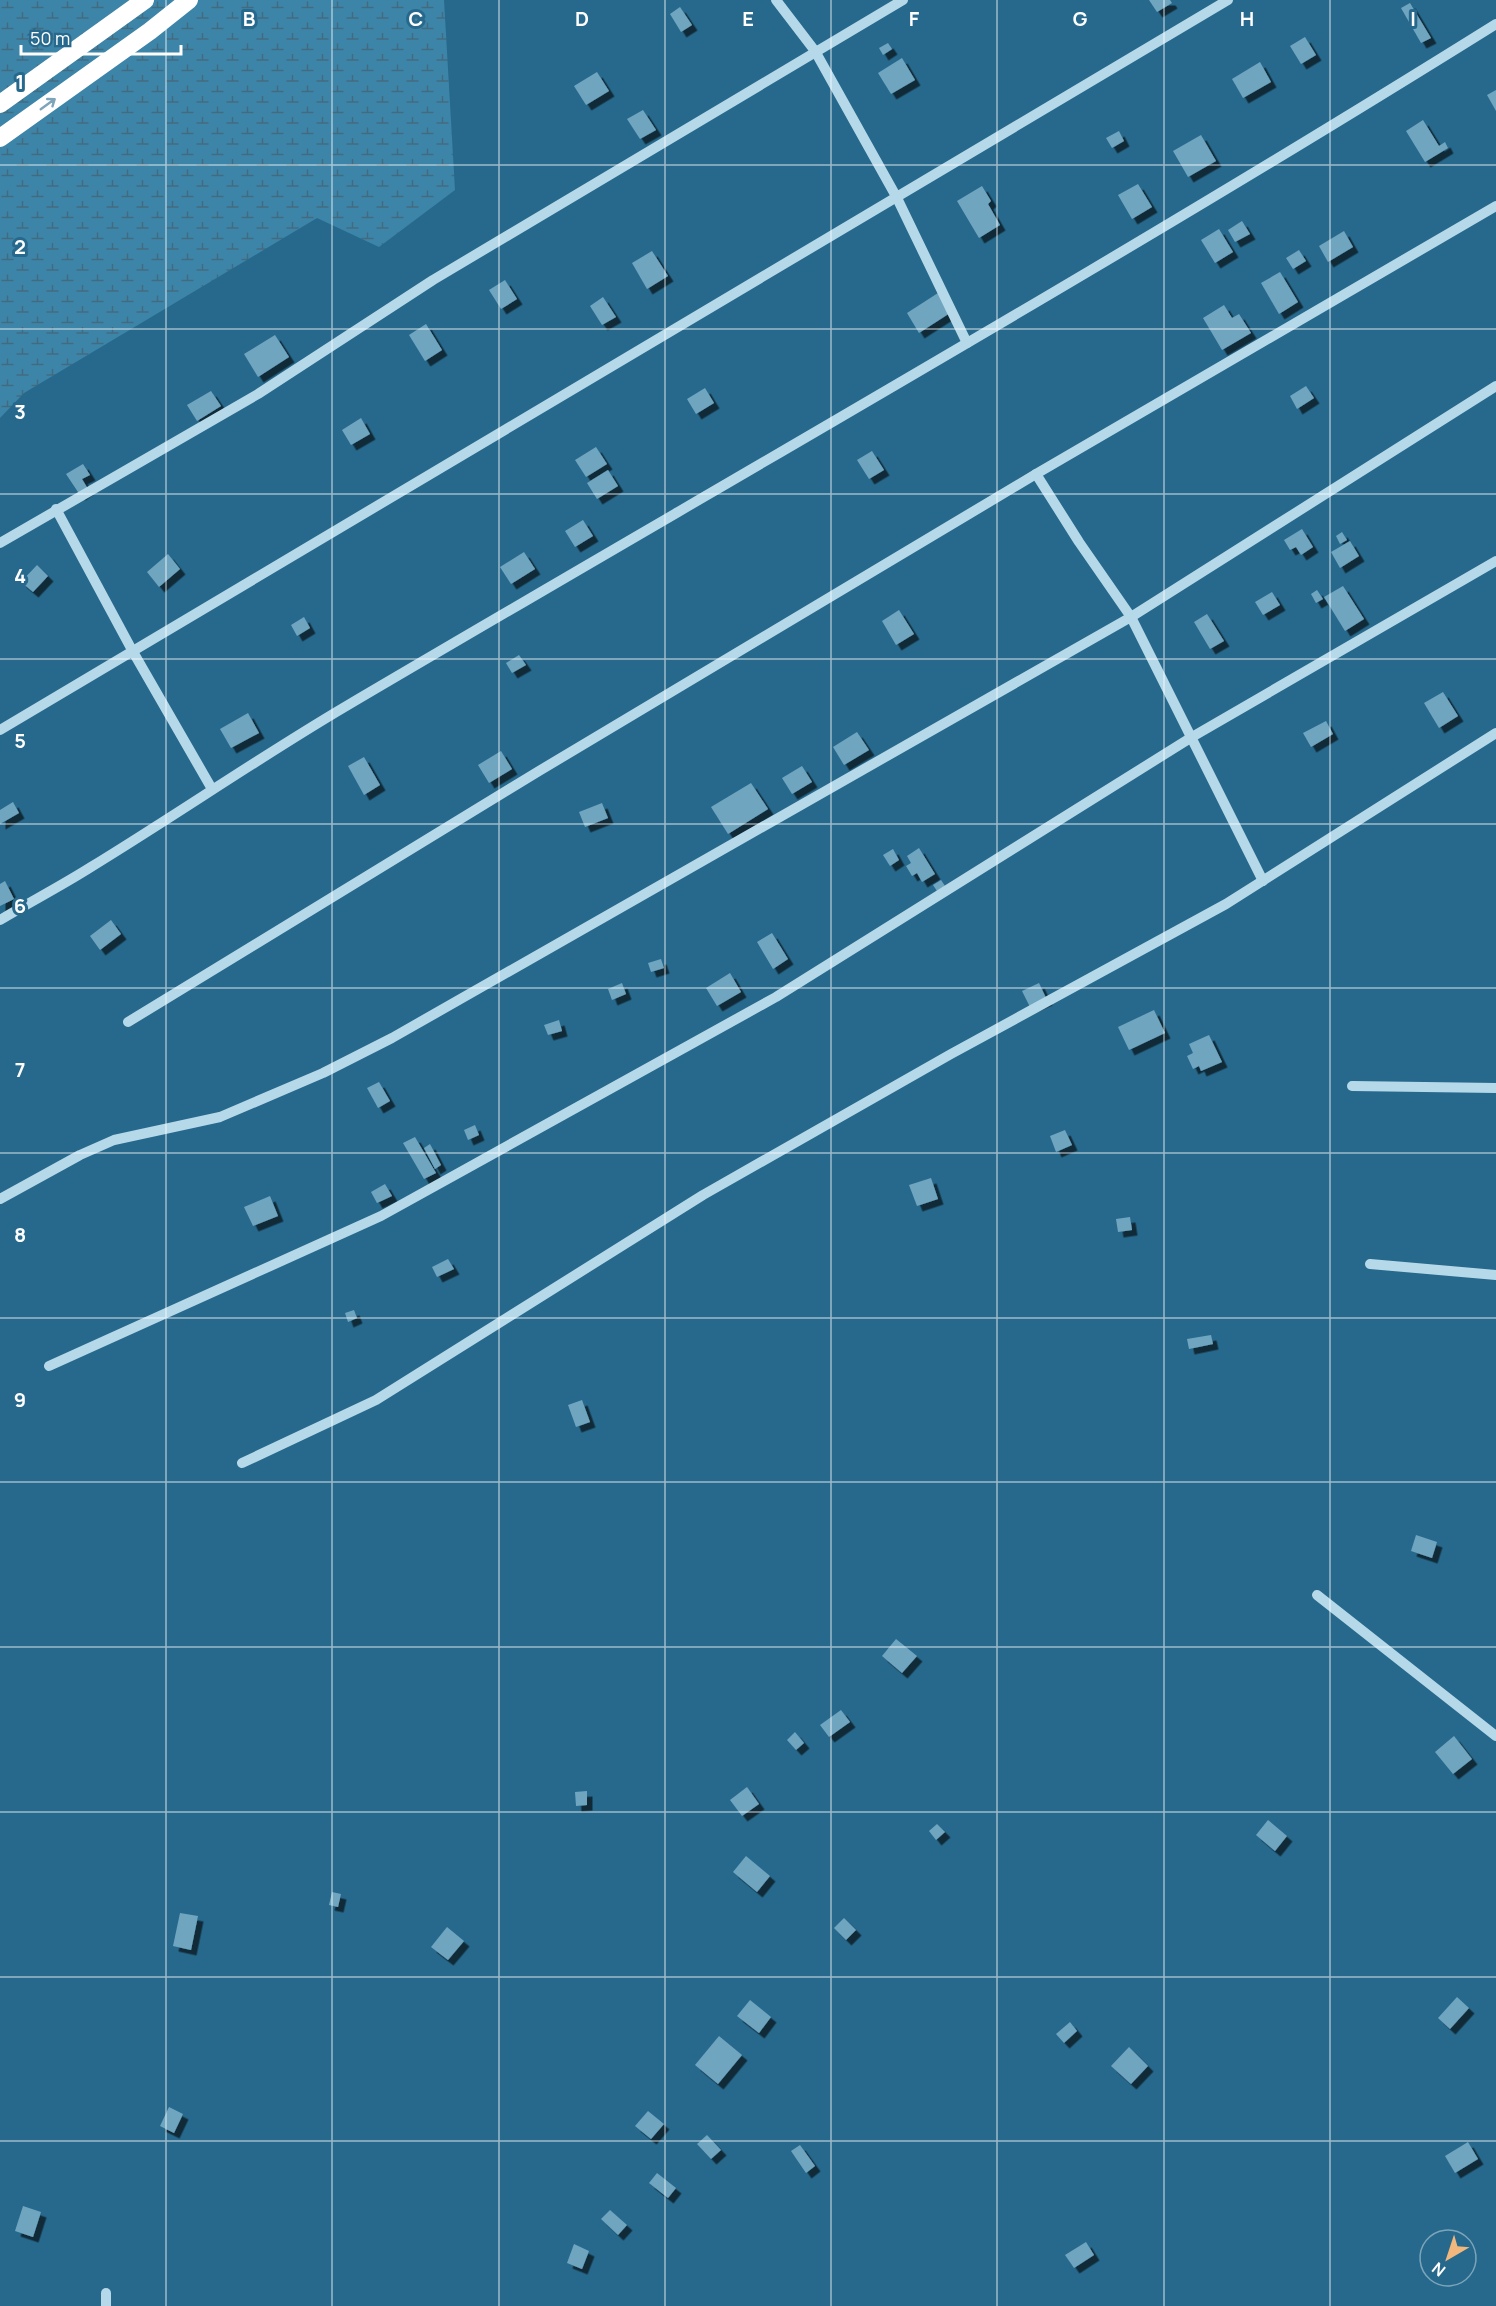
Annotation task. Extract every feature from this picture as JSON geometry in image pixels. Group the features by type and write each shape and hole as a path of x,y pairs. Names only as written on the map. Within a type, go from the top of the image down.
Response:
{"highway":[{"path":"0,104 145,0"},
{"path":"0,138 150,31 189,0"}],"street":[{"path":"776,0 815,51 897,198 967,343"},
{"path":"0,543 258,394 433,280 903,0"},
{"path":"0,730 1228,0"},
{"path":"0,920 90,868 339,710 967,343 1364,106 1496,24"},
{"path":"128,1022 539,771 1036,474 1496,206"},
{"path":"0,1199 80,1155 114,1140 220,1117 323,1073 392,1038 1131,617 1496,386"},
{"path":"1036,474 1078,542 1131,617 1263,881"},
{"path":"56,509 132,650 212,789"},
{"path":"49,1366 392,1211 776,998 1192,737 1496,561"},
{"path":"242,1463 376,1400 703,1195 951,1054 1227,904 1496,733"},
{"path":"1352,1086 1496,1088"},
{"path":"1370,1264 1496,1275"},
{"path":"1317,1595 1496,1736"},
{"path":"106,2293 106,2306"}],"green space":[{"path":"0,0 444,0 455,190 379,247 317,218 24,393 0,418"}],"building":[{"path":"1149,0 1170,0 1172,3 1157,12"},
{"path":"1410,3 1431,38 1421,43 1401,8"},
{"path":"680,7 692,25 681,32 670,14"},
{"path":"1305,37 1316,55 1301,64 1290,46"},
{"path":"888,43 892,49 883,55 879,48"},
{"path":"902,58 915,80 891,94 878,73"},
{"path":"1260,62 1271,82 1243,98 1232,79"},
{"path":"597,72 609,91 586,105 574,86"},
{"path":"1496,90 1496,111 1487,95"},
{"path":"643,110 656,130 640,139 627,119"},
{"path":"1423,120 1439,146 1445,142 1448,148 1425,162 1406,131"},
{"path":"1119,131 1124,141 1112,148 1106,138"},
{"path":"1201,135 1216,161 1188,177 1173,151"},
{"path":"1138,184 1152,207 1132,219 1118,195"},
{"path":"982,186 991,201 988,204 1000,225 979,238 957,201"},
{"path":"1242,221 1250,234 1235,242 1228,230"},
{"path":"1219,229 1233,252 1215,263 1201,240"},
{"path":"1344,231 1353,247 1328,262 1319,246"},
{"path":"1299,250 1306,261 1293,269 1286,258"},
{"path":"652,251 668,276 647,289 632,263"},
{"path":"1280,272 1298,302 1279,314 1261,283"},
{"path":"505,280 517,299 501,309 489,290"},
{"path":"938,293 950,313 919,333 907,313"},
{"path":"603,297 616,317 602,325 590,306"},
{"path":"1224,305 1232,318 1239,314 1251,333 1222,350 1203,318"},
{"path":"426,324 442,350 425,361 409,335"},
{"path":"275,335 289,357 258,377 244,354"},
{"path":"1306,386 1314,398 1297,409 1290,396"},
{"path":"705,388 714,403 696,414 687,399"},
{"path":"211,391 221,406 197,421 187,405"},
{"path":"361,418 370,434 351,445 342,430"},
{"path":"596,447 607,464 586,477 575,460"},
{"path":"872,451 884,470 869,479 857,460"},
{"path":"83,464 90,475 82,479 88,489 80,495 66,474"},
{"path":"608,470 618,486 597,499 587,483"},
{"path":"583,520 593,536 575,547 565,531"},
{"path":"1302,529 1313,547 1301,555 1296,547 1290,550 1284,540"},
{"path":"1342,532 1347,540 1340,544 1336,536"},
{"path":"1350,541 1359,556 1340,568 1331,552"},
{"path":"524,552 535,569 511,584 500,567"},
{"path":"168,554 180,569 159,587 147,572"},
{"path":"37,565 48,576 33,592 21,582"},
{"path":"1343,586 1364,619 1345,631 1324,597"},
{"path":"1317,590 1323,599 1316,603 1311,594"},
{"path":"1272,592 1280,605 1263,615 1255,602"},
{"path":"899,610 914,634 896,645 882,621"},
{"path":"1207,614 1224,641 1210,649 1194,622"},
{"path":"304,617 310,628 297,636 291,625"},
{"path":"519,655 526,665 512,673 506,663"},
{"path":"1443,692 1458,716 1439,728 1424,703"},
{"path":"248,713 259,733 231,748 220,729"},
{"path":"1326,721 1333,734 1311,747 1303,733"},
{"path":"857,732 869,750 844,765 833,747"},
{"path":"501,751 512,769 489,783 478,765"},
{"path":"364,757 380,785 364,795 348,766"},
{"path":"802,766 812,782 792,794 782,778"},
{"path":"751,783 768,809 728,834 711,807"},
{"path":"13,802 19,813 0,824 0,810"},
{"path":"602,803 608,818 585,827 579,812"},
{"path":"919,848 935,874 922,882 917,873 912,876 906,866 911,863 907,856"},
{"path":"893,849 899,860 890,866 883,855"},
{"path":"941,880 945,886 937,891 933,885"},
{"path":"5,881 14,899 0,906 0,884"},
{"path":"111,920 121,934 100,950 90,936"},
{"path":"772,933 788,959 773,969 757,942"},
{"path":"661,959 664,968 651,972 648,963"},
{"path":"730,973 741,992 717,1006 706,988"},
{"path":"622,983 626,994 612,1000 608,989"},
{"path":"1039,983 1047,1000 1030,1007 1022,991"},
{"path":"1154,1010 1165,1033 1129,1050 1118,1027"},
{"path":"559,1020 562,1031 548,1035 544,1025"},
{"path":"1209,1035 1222,1062 1201,1071 1199,1066 1193,1069 1187,1056 1193,1053 1189,1044"},
{"path":"379,1082 390,1101 378,1108 367,1088"},
{"path":"475,1125 479,1135 468,1140 464,1130"},
{"path":"1065,1130 1072,1145 1056,1152 1050,1136"},
{"path":"415,1137 436,1173 424,1179 403,1143"},
{"path":"430,1144 441,1165 435,1169 424,1148"},
{"path":"931,1178 938,1199 917,1206 909,1185"},
{"path":"385,1184 392,1196 377,1203 371,1192"},
{"path":"270,1196 278,1216 253,1226 244,1207"},
{"path":"1130,1217 1132,1230 1118,1232 1116,1219"},
{"path":"448,1259 454,1269 437,1277 432,1267"},
{"path":"354,1310 357,1318 348,1322 345,1313"},
{"path":"1211,1335 1213,1344 1189,1349 1187,1339"},
{"path":"582,1400 590,1422 576,1427 568,1405"},
{"path":"1416,1535 1437,1542 1432,1558 1411,1551"},
{"path":"896,1639 917,1656 902,1673 882,1656"},
{"path":"841,1710 850,1722 829,1737 820,1725"},
{"path":"795,1732 804,1743 796,1750 787,1740"},
{"path":"1454,1736 1472,1759 1453,1774 1435,1752"},
{"path":"747,1787 759,1804 742,1816 730,1800"},
{"path":"587,1791 587,1805 576,1806 575,1792"},
{"path":"1268,1820 1287,1836 1275,1851 1256,1835"},
{"path":"937,1824 945,1832 936,1840 929,1831"},
{"path":"746,1856 770,1876 757,1892 733,1872"},
{"path":"332,1892 341,1894 338,1907 329,1905"},
{"path":"180,1913 198,1916 191,1950 173,1946"},
{"path":"844,1918 856,1930 846,1940 834,1928"},
{"path":"447,1927 464,1941 448,1960 431,1947"},
{"path":"1457,1997 1469,2008 1450,2029 1438,2018"},
{"path":"750,2000 771,2017 759,2033 737,2016"},
{"path":"1070,2022 1077,2031 1064,2043 1056,2034"},
{"path":"719,2036 742,2055 718,2084 695,2065"},
{"path":"1129,2047 1148,2066 1131,2084 1111,2066"},
{"path":"169,2107 183,2114 174,2133 160,2126"},
{"path":"648,2111 664,2124 651,2139 635,2126"},
{"path":"707,2135 721,2150 711,2159 697,2144"},
{"path":"1468,2142 1478,2159 1455,2173 1445,2156"},
{"path":"800,2145 815,2166 806,2173 791,2151"},
{"path":"657,2173 676,2188 668,2198 649,2183"},
{"path":"23,2206 41,2212 33,2237 15,2231"},
{"path":"610,2210 627,2225 618,2235 601,2219"},
{"path":"1086,2242 1094,2255 1074,2268 1065,2255"},
{"path":"574,2244 589,2251 582,2269 567,2263"}]}
